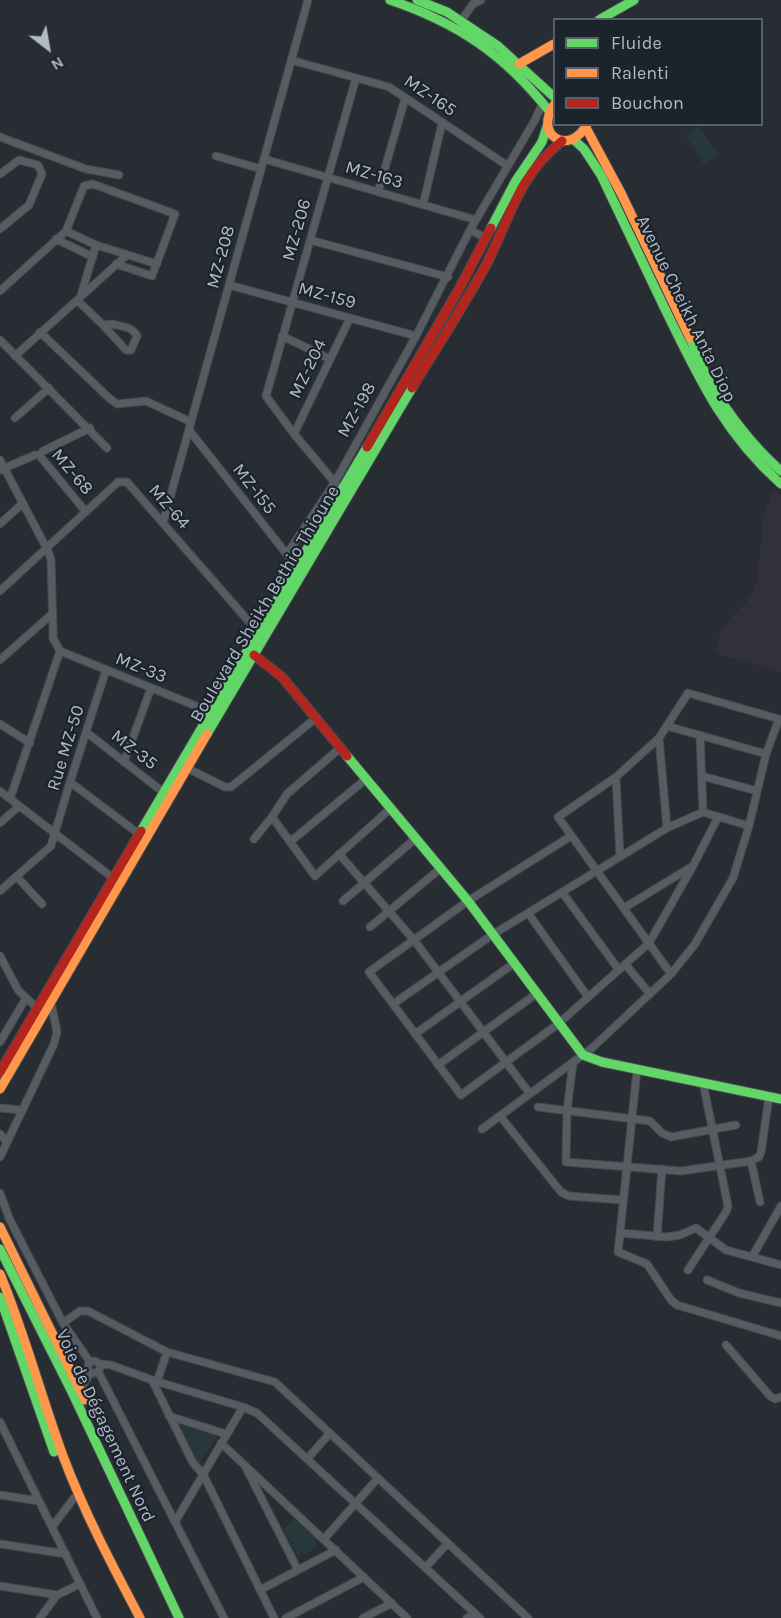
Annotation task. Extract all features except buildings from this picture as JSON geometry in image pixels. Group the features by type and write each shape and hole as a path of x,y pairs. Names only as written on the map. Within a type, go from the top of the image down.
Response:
{"main road":[{"path":"390,0 433,15 465,32 514,69 543,102 552,108"},
{"path":"417,0 447,12 498,46 553,95"},
{"path":"602,18 634,0"},
{"path":"519,63 553,45"},
{"name":"Boulevard Sheikh Bethio Thioune","path":"0,1072 258,632 338,486 459,290 515,182 542,142 547,127 547,116 552,108"},
{"path":"547,127 552,136 562,141 580,137 587,126"},
{"name":"Avenue Cheikh Anta Diop","path":"587,126 592,141 621,193 711,384 742,430 764,456 781,471"},
{"name":"Avenue Cheikh Anta Diop","path":"574,140 584,149 601,175 704,389 719,414 755,460 781,484"},
{"name":"Boulevard Sheikh Bethio Thioune","path":"0,1089 187,768 486,264 518,193 546,153 562,141"},
{"path":"254,655 282,677 441,868 583,1055 637,1070 781,1099"},
{"path":"0,1227 76,1391"},
{"name":"Voie de Dégagement Nord","path":"0,1249 76,1391 151,1562 179,1618"},
{"name":"Voie de Dégagement Nord","path":"0,1274 24,1334 64,1458 114,1570 140,1618"},
{"path":"0,1297 51,1447 101,1551 114,1570"}],"street":[{"name":"MZ-208","path":"163,523 308,0"},
{"path":"461,21 473,4 481,0"},
{"name":"MZ-165","path":"291,60 389,87 508,166"},
{"name":"MZ-206","path":"294,434 269,402 267,391 356,78"},
{"path":"378,192 405,99"},
{"name":"MZ-198","path":"286,554 338,486 470,230 535,120 543,102"},
{"path":"423,205 442,123"},
{"path":"0,137 87,169 119,175"},
{"path":"216,156 261,168"},
{"name":"MZ-163","path":"264,159 476,220"},
{"path":"0,174 19,160 38,165 42,174 29,205 0,229"},
{"path":"0,291 66,231 84,186 93,184 175,214 152,276 116,264"},
{"path":"470,230 486,238"},
{"path":"66,231 96,245 157,264"},
{"path":"56,239 93,257"},
{"path":"310,240 447,277"},
{"path":"79,298 96,245"},
{"path":"15,356 127,255"},
{"path":"85,281 93,284"},
{"name":"MZ-159","path":"229,285 416,336"},
{"path":"79,298 103,325 126,350 131,350 137,336 135,332 130,328 103,325"},
{"name":"MZ-204","path":"294,434 350,318"},
{"path":"40,332 109,399 117,404 146,401 190,426"},
{"path":"282,336 330,359"},
{"path":"0,340 107,448"},
{"path":"15,418 49,388"},
{"name":"MZ-155","path":"190,426 296,566"},
{"path":"43,450 90,429"},
{"path":"294,434 338,486"},
{"name":"MZ-68","path":"2,469 39,455 86,512"},
{"path":"0,460 2,469 47,549 52,570 54,638 60,651 10,799"},
{"name":"MZ-64","path":"0,591 118,482 123,481 128,482 258,632"},
{"path":"0,524 23,503"},
{"path":"0,660 52,614"},
{"name":"MZ-33","path":"60,651 211,712"},
{"name":"Rue MZ-50","path":"56,835 70,782 106,670"},
{"path":"124,762 151,688"},
{"path":"482,1129 583,1055 671,974 695,944 733,878 749,826 766,754 779,719 688,693 659,738 616,777 558,818 671,974"},
{"path":"187,768 225,787 231,787 316,718"},
{"path":"0,724 30,743"},
{"path":"667,726 766,754"},
{"name":"MZ-35","path":"86,732 163,792"},
{"path":"700,735 703,812"},
{"path":"659,738 667,828"},
{"path":"254,839 287,794 340,748"},
{"path":"702,776 757,791"},
{"path":"616,777 620,857"},
{"path":"290,842 366,779"},
{"path":"70,782 139,834"},
{"path":"0,791 113,878"},
{"path":"0,823 19,806"},
{"path":"272,817 315,876 390,809"},
{"path":"393,1004 492,935 667,828 703,812 749,826"},
{"path":"571,836 468,901 369,972 460,1095 558,1024 649,943 693,866 717,817"},
{"path":"0,891 51,846 56,835"},
{"path":"343,901 416,839"},
{"path":"339,854 414,940 530,1094"},
{"path":"624,908 693,866"},
{"path":"369,927 441,868"},
{"path":"17,877 42,904"},
{"path":"562,892 619,970"},
{"path":"528,913 588,997"},
{"path":"0,956 11,980 37,1008"},
{"path":"415,1034 513,963"},
{"path":"625,964 650,993"},
{"path":"438,1065 536,994"},
{"path":"0,1042 26,998"},
{"path":"0,1158 54,1044 57,1032 51,1001"},
{"path":"573,1063 567,1110 566,1162 681,1171 751,1161 761,1152 769,1097"},
{"path":"637,1070 618,1252 647,1264 673,1303 781,1336"},
{"path":"688,1270 728,1206 703,1083"},
{"path":"538,1107 650,1120 662,1133 671,1137 736,1125"},
{"path":"0,1108 22,1110"},
{"path":"500,1116 561,1192 569,1196 622,1200"},
{"path":"0,1134 7,1142"},
{"path":"751,1161 760,1202"},
{"path":"657,1237 662,1169"},
{"path":"0,1193 9,1218 63,1323 90,1362 95,1361 96,1369 224,1618"},
{"path":"752,1257 781,1206"},
{"path":"620,1233 674,1237 696,1228 730,1252 781,1265"},
{"path":"707,1280 739,1293 781,1303"},
{"path":"63,1323 80,1311 88,1311 167,1352 275,1382 528,1618"},
{"path":"726,1345 770,1396 775,1399 781,1397"},
{"path":"167,1352 154,1381 169,1416 193,1463 203,1474 274,1618"},
{"path":"76,1391 96,1369 111,1365 154,1381 243,1407 259,1415 477,1616"},
{"path":"175,1521 243,1407"},
{"path":"169,1416 226,1434"},
{"path":"0,1422 96,1618"},
{"path":"307,1459 330,1433"},
{"path":"221,1443 407,1618"},
{"path":"243,1463 298,1570"},
{"path":"324,1539 378,1478"},
{"path":"0,1495 39,1501"},
{"path":"52,1527 74,1498"},
{"path":"426,1567 448,1543"},
{"path":"0,1544 66,1554"},
{"path":"260,1590 336,1550"},
{"path":"286,1618 364,1577"},
{"path":"40,1618 57,1595 80,1584"},
{"path":"0,1586 57,1595"},
{"path":"363,1618 392,1603"},
{"path":"467,1618 477,1616"}],"shaded area":[{"path":"699,126 718,155 704,165 685,135"},
{"path":"773,489 781,495 781,672 715,653 719,636 728,620 747,601 757,582 763,518"},
{"path":"183,1423 218,1435 198,1466 180,1431"},
{"path":"294,1519 317,1538 315,1548 298,1558 283,1529"}],"traffic: fast":[{"path":"390,0 437,19 478,43 515,73 549,111"},
{"path":"417,0 447,12 498,46 553,96"},
{"path":"602,18 634,0"},
{"path":"491,228 515,182 542,142 547,127"},
{"path":"574,140 584,149 601,175 676,332 713,401 743,444 781,484"},
{"path":"690,338 711,385 726,408 743,431 781,471"},
{"path":"207,734 412,388"},
{"path":"141,831 367,447"},
{"path":"347,756 468,901 583,1055 602,1062 781,1099"},
{"path":"0,1249 72,1392 179,1618"},
{"path":"0,1297 54,1452"}],"traffic: slow":[{"path":"519,64 553,45"},
{"path":"553,107 548,126 556,138 564,141 572,139 580,134 586,126"},
{"path":"586,128 621,193 690,338"},
{"path":"0,1089 207,734"},
{"path":"0,1227 85,1400"},
{"path":"0,1274 71,1477 140,1618"}],"traffic: jam":[{"path":"412,388 486,265 525,183 547,155 562,141"},
{"path":"367,447 459,289 491,228"},
{"path":"254,655 282,677 347,756"},
{"path":"0,1072 141,831"}]}
